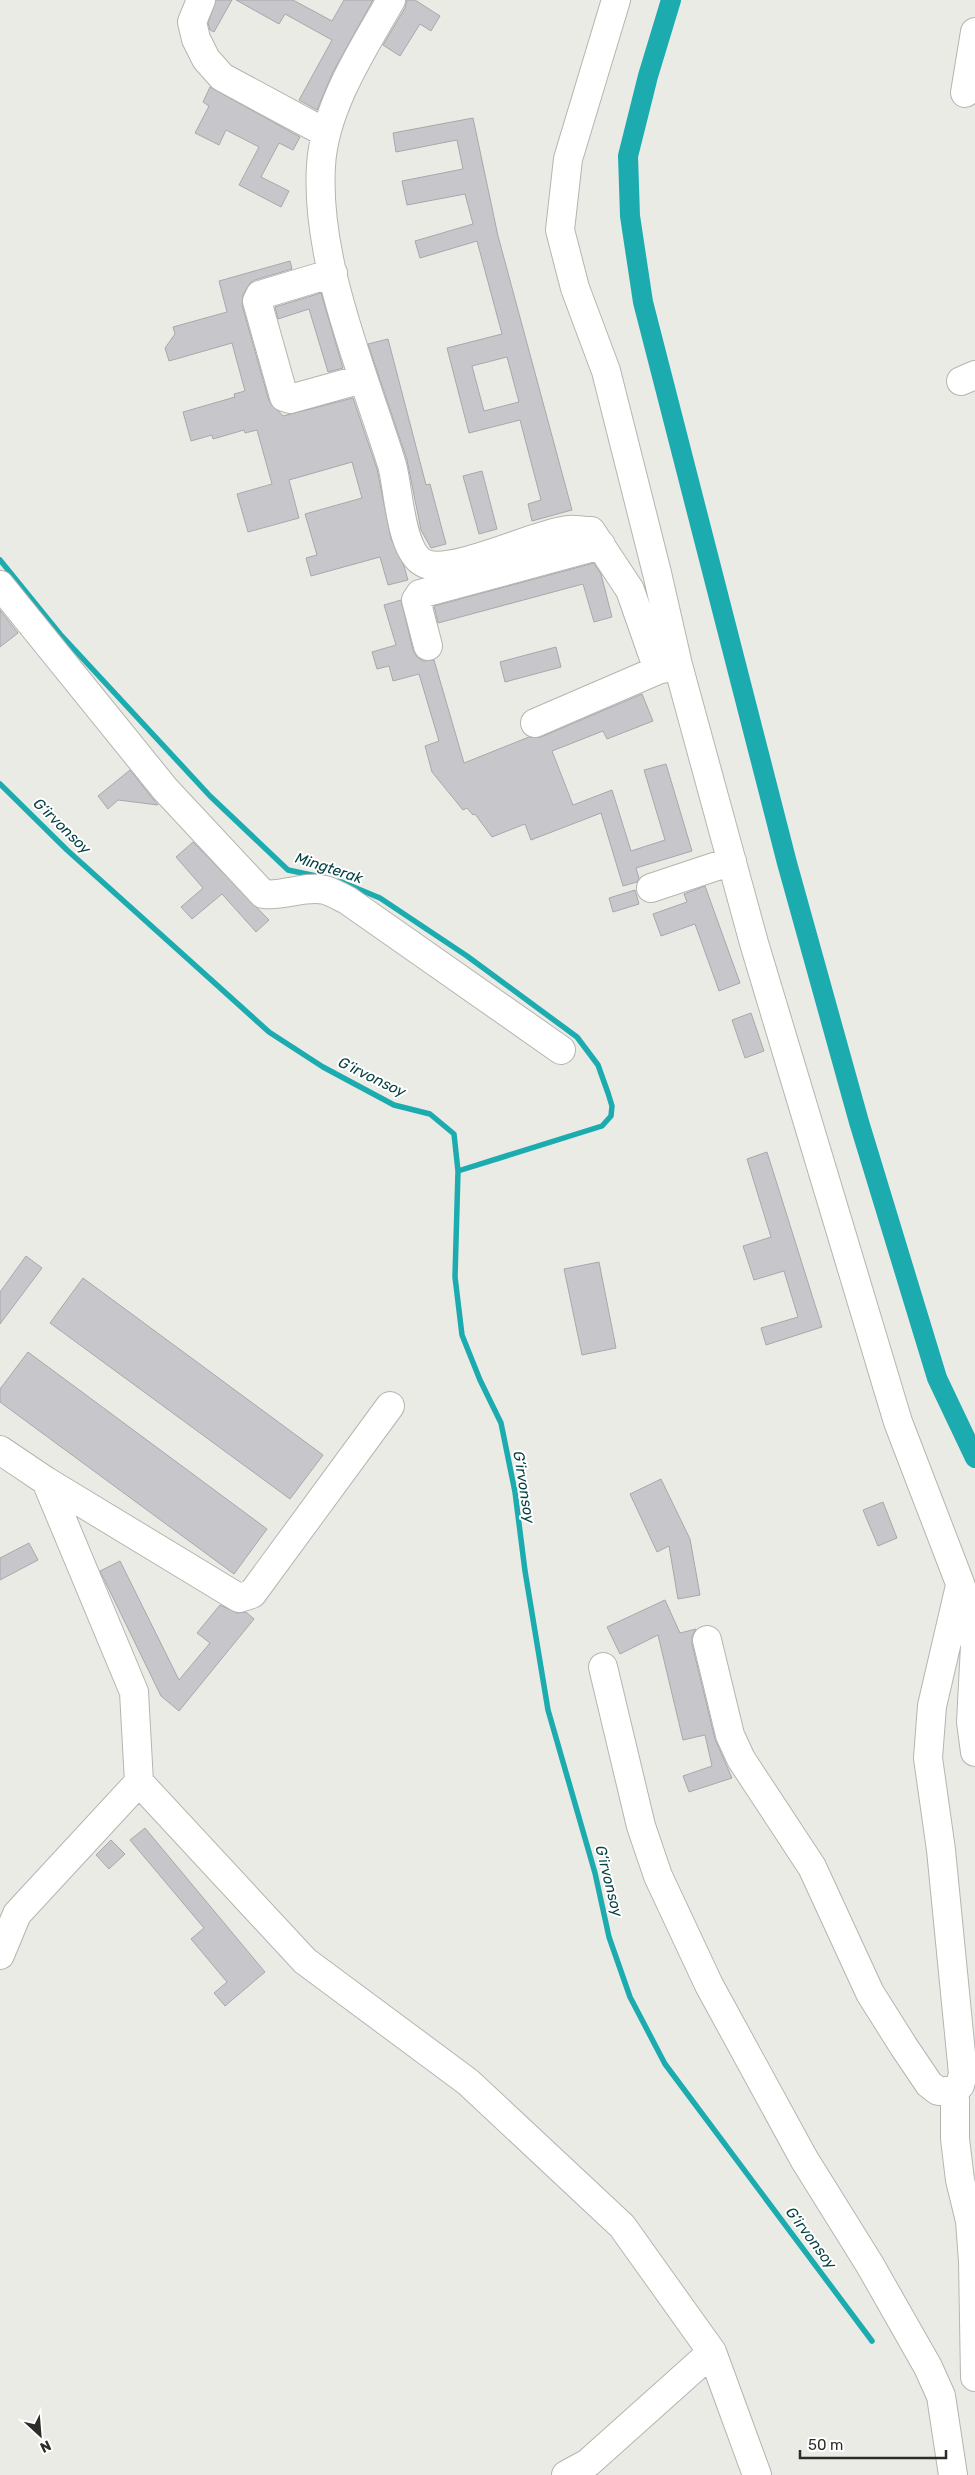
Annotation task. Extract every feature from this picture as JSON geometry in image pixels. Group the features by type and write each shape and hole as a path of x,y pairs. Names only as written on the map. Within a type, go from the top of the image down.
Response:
{"street":[{"path":"202,0 192,22 196,39 206,59 222,77 326,132"},
{"path":"391,0 334,108 326,132 321,165 321,206 333,273 362,379 393,467 408,541 415,558 427,564 448,566 568,530 591,531 630,590 668,668 732,861 898,1422 960,1586 975,1646 971,1722 975,1752"},
{"path":"616,0 568,159 560,230 575,288 606,371 657,574 668,668"},
{"path":"965,93 975,32"},
{"path":"333,273 260,295 257,301 284,397 290,399 362,379"},
{"path":"428,646 416,600 420,594 601,545"},
{"path":"0,585 165,789 263,894 275,896 307,889 325,890 347,900 561,1050"},
{"path":"535,723 668,668"},
{"path":"651,888 732,861"},
{"path":"0,1450 46,1481 239,1598 252,1594 390,1406"},
{"path":"46,1481 134,1692 138,1782 304,1961 468,2082 622,2226 712,2352 757,2475"},
{"path":"707,1640 727,1726 741,1759 812,1867 870,1993 904,2047 928,2084 938,2091 954,2091 960,2085 963,2074 940,1850 928,1758 932,1706 960,1586"},
{"path":"603,1666 640,1826 658,1876 709,1985 799,2150 870,2266 928,2367 941,2396 953,2475"},
{"path":"0,1955 17,1914 138,1782"},
{"path":"954,2091 954,2138 960,2180 970,2221 974,2261 975,2377"},
{"path":"566,2475 588,2463 712,2352"}],"building":[{"path":"216,0 232,0 214,32 210,30 208,23"},
{"path":"236,0 293,0 332,21 344,0 373,0 333,72 317,110 299,100 332,40 285,14 279,24"},
{"path":"407,0 415,0 440,16 431,31 420,24 400,56 383,45 405,8"},
{"path":"210,87 300,137 293,150 279,143 261,177 289,191 281,207 239,185 259,147 226,130 219,145 195,133 209,106 203,102"},
{"path":"473,118 498,236 572,510 532,521 528,504 541,500 520,420 469,433 447,348 502,334 477,241 420,258 415,241 473,224 465,194 407,205 402,181 463,169 457,140 396,152 393,133","holes":["507,357 519,402 484,411 472,366"]},
{"path":"290,261 292,269 255,280 250,283 243,295 242,305 269,401 283,416 353,398 377,469 391,539 404,566 408,580 388,585 380,557 311,576 306,558 317,555 305,514 362,498 352,462 289,480 299,518 248,532 237,494 272,484 257,430 245,433 244,430 213,439 212,435 191,441 183,412 235,397 234,394 245,391 232,343 169,361 165,348 175,334 173,327 227,312 219,281"},
{"path":"321,293 343,368 328,372 309,309 278,319 275,307"},
{"path":"388,339 426,485 430,484 446,544 431,548 421,530 407,460 368,344"},
{"path":"482,471 497,529 479,534 463,476"},
{"path":"594,563 601,574 612,617 594,622 583,584 438,623 434,606"},
{"path":"401,600 413,650 417,657 423,661 434,660 464,763 529,737 541,737 642,694 653,721 607,739 603,731 552,751 573,805 612,790 631,851 665,840 644,770 666,764 692,851 636,868 639,878 637,882 623,886 601,813 531,840 525,824 492,837 475,814 473,815 467,808 463,810 432,772 425,746 439,741 419,674 393,681 389,666 377,669 372,652 396,645 384,605"},
{"path":"0,610 18,633 0,647"},
{"path":"556,647 561,667 505,682 500,662"},
{"path":"130,770 158,805 118,800 108,809 98,796"},
{"path":"193,842 269,920 256,932 222,894 192,919 181,907 203,888 176,857"},
{"path":"705,886 740,983 719,991 695,924 661,936 653,914 687,902 684,894"},
{"path":"635,890 639,904 613,912 609,898"},
{"path":"751,1013 764,1051 745,1058 732,1020"},
{"path":"767,1152 822,1327 766,1345 761,1328 798,1317 784,1271 754,1280 743,1246 771,1237 747,1159"},
{"path":"26,1256 42,1268 0,1324 0,1292"},
{"path":"599,1262 616,1348 582,1355 564,1269"},
{"path":"83,1278 323,1455 290,1499 50,1323"},
{"path":"28,1352 267,1529 234,1574 0,1402 0,1389"},
{"path":"661,1479 690,1539 700,1595 678,1599 669,1546 657,1552 630,1494"},
{"path":"883,1502 897,1538 878,1546 863,1510"},
{"path":"29,1543 38,1560 0,1580 0,1558"},
{"path":"120,1561 179,1680 210,1643 197,1633 220,1605 237,1613 246,1612 254,1619 179,1711 161,1696 100,1571"},
{"path":"665,1600 680,1633 696,1629 692,1636 692,1644 715,1739 732,1778 689,1792 683,1776 712,1766 705,1735 683,1740 658,1635 620,1654 607,1627"},
{"path":"145,1828 265,1972 225,2006 214,1993 227,1982 191,1939 204,1928 130,1840"},
{"path":"111,1840 125,1854 109,1869 96,1855"}],"waterway":[{"path":"671,0 648,76 628,156 630,216 643,302 787,863 859,1122 937,1378 975,1458"},
{"name":"Mingterak","path":"0,560 60,634 210,796 288,870 321,877"},
{"name":"G‘irvonsoy","path":"0,784 67,850 269,1032 323,1067 394,1105 430,1114 454,1134 458,1171 455,1277 462,1335 480,1380 501,1423 515,1492 525,1571 548,1710 595,1873 609,1937 630,1997 665,2064 872,2341"},
{"name":"Mingterak","path":"339,881 380,898 467,956 577,1037 598,1065 612,1106 611,1116 602,1126 458,1171"}]}
